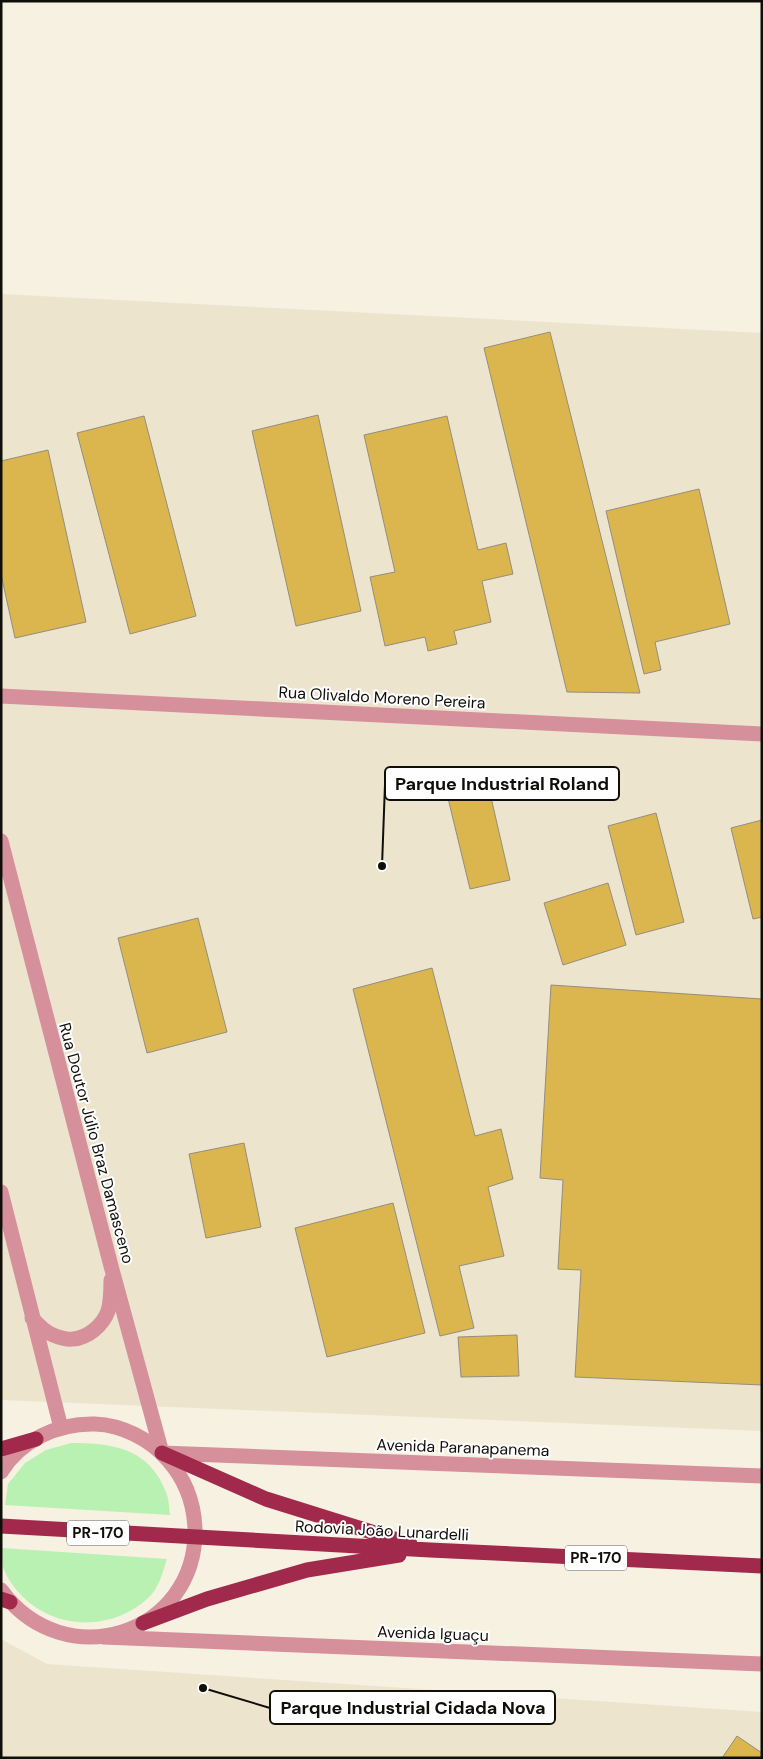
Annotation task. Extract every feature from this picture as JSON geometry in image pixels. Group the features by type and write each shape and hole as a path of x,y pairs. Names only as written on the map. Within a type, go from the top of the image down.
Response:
{"highway":[{"path":"1,1449 36,1439"},
{"path":"162,1453 266,1499 430,1550"},
{"name":"Rodovia João Lunardelli","path":"1,1526 195,1538 762,1566"},
{"path":"142,1623 207,1599 307,1570 430,1550"}],"street":[{"name":"Rua Olivaldo Moreno Pereira","path":"1,696 762,734"},
{"name":"Rua Doutor Júlio Braz Damasceno","path":"1,841 111,1266 162,1453"},
{"path":"1,1192 60,1428"},
{"path":"32,1318 40,1327 52,1335 72,1339 91,1333 100,1324 108,1311 111,1292 111,1266"},
{"path":"1,1472 18,1451 36,1439 60,1428 78,1424 97,1424 115,1427 132,1433 148,1442 162,1453 184,1483 191,1500 195,1519 192,1558 185,1578 159,1611 142,1623 124,1632 104,1637"},
{"name":"Avenida Paranapanema","path":"162,1453 762,1476"},
{"name":"Avenida Iguaçu","path":"3,1598 25,1616 49,1630 69,1636 762,1664"}],"shaded area":[{"path":"1,294 762,333 762,1431 1,1400"},
{"path":"1,1639 47,1664 762,1712 762,1758 1,1758"}],"green space":[{"path":"71,1443 101,1444 128,1451 140,1457 159,1477 167,1495 170,1515 5,1505 8,1484 25,1463 46,1450"},
{"path":"2,1548 167,1559 155,1590 138,1606 122,1615 105,1620 69,1621 52,1616 36,1608 16,1590 4,1571"}],"building":[{"path":"550,332 640,693 567,692 484,348"},
{"path":"318,415 361,611 296,626 252,431"},
{"path":"144,416 196,616 130,634 77,433"},
{"path":"447,416 478,550 506,543 513,574 482,581 491,622 454,631 457,644 428,651 425,637 385,646 370,577 395,572 364,435"},
{"path":"48,450 86,622 15,638 1,574 1,461"},
{"path":"699,489 730,624 655,642 661,670 644,674 606,511"},
{"path":"487,780 510,880 470,889 446,790"},
{"path":"656,813 684,922 636,935 608,826"},
{"path":"762,820 762,917 753,919 731,828"},
{"path":"608,883 626,945 563,965 544,903"},
{"path":"198,918 227,1032 147,1053 118,938"},
{"path":"432,968 475,1136 501,1129 513,1179 488,1187 504,1256 459,1266 474,1328 440,1336 353,989"},
{"path":"551,985 762,999 762,1385 575,1377 581,1270 558,1269 563,1180 540,1178"},
{"path":"244,1143 261,1227 206,1238 189,1154"},
{"path":"393,1203 425,1333 327,1357 295,1228"},
{"path":"517,1335 519,1376 461,1377 458,1337"},
{"path":"737,1736 762,1753 762,1758 722,1758"}],"place":[{"name":"Parque Industrial Roland","path":"382,866"},
{"name":"Parque Industrial Cidada Nova","path":"203,1688"}]}
